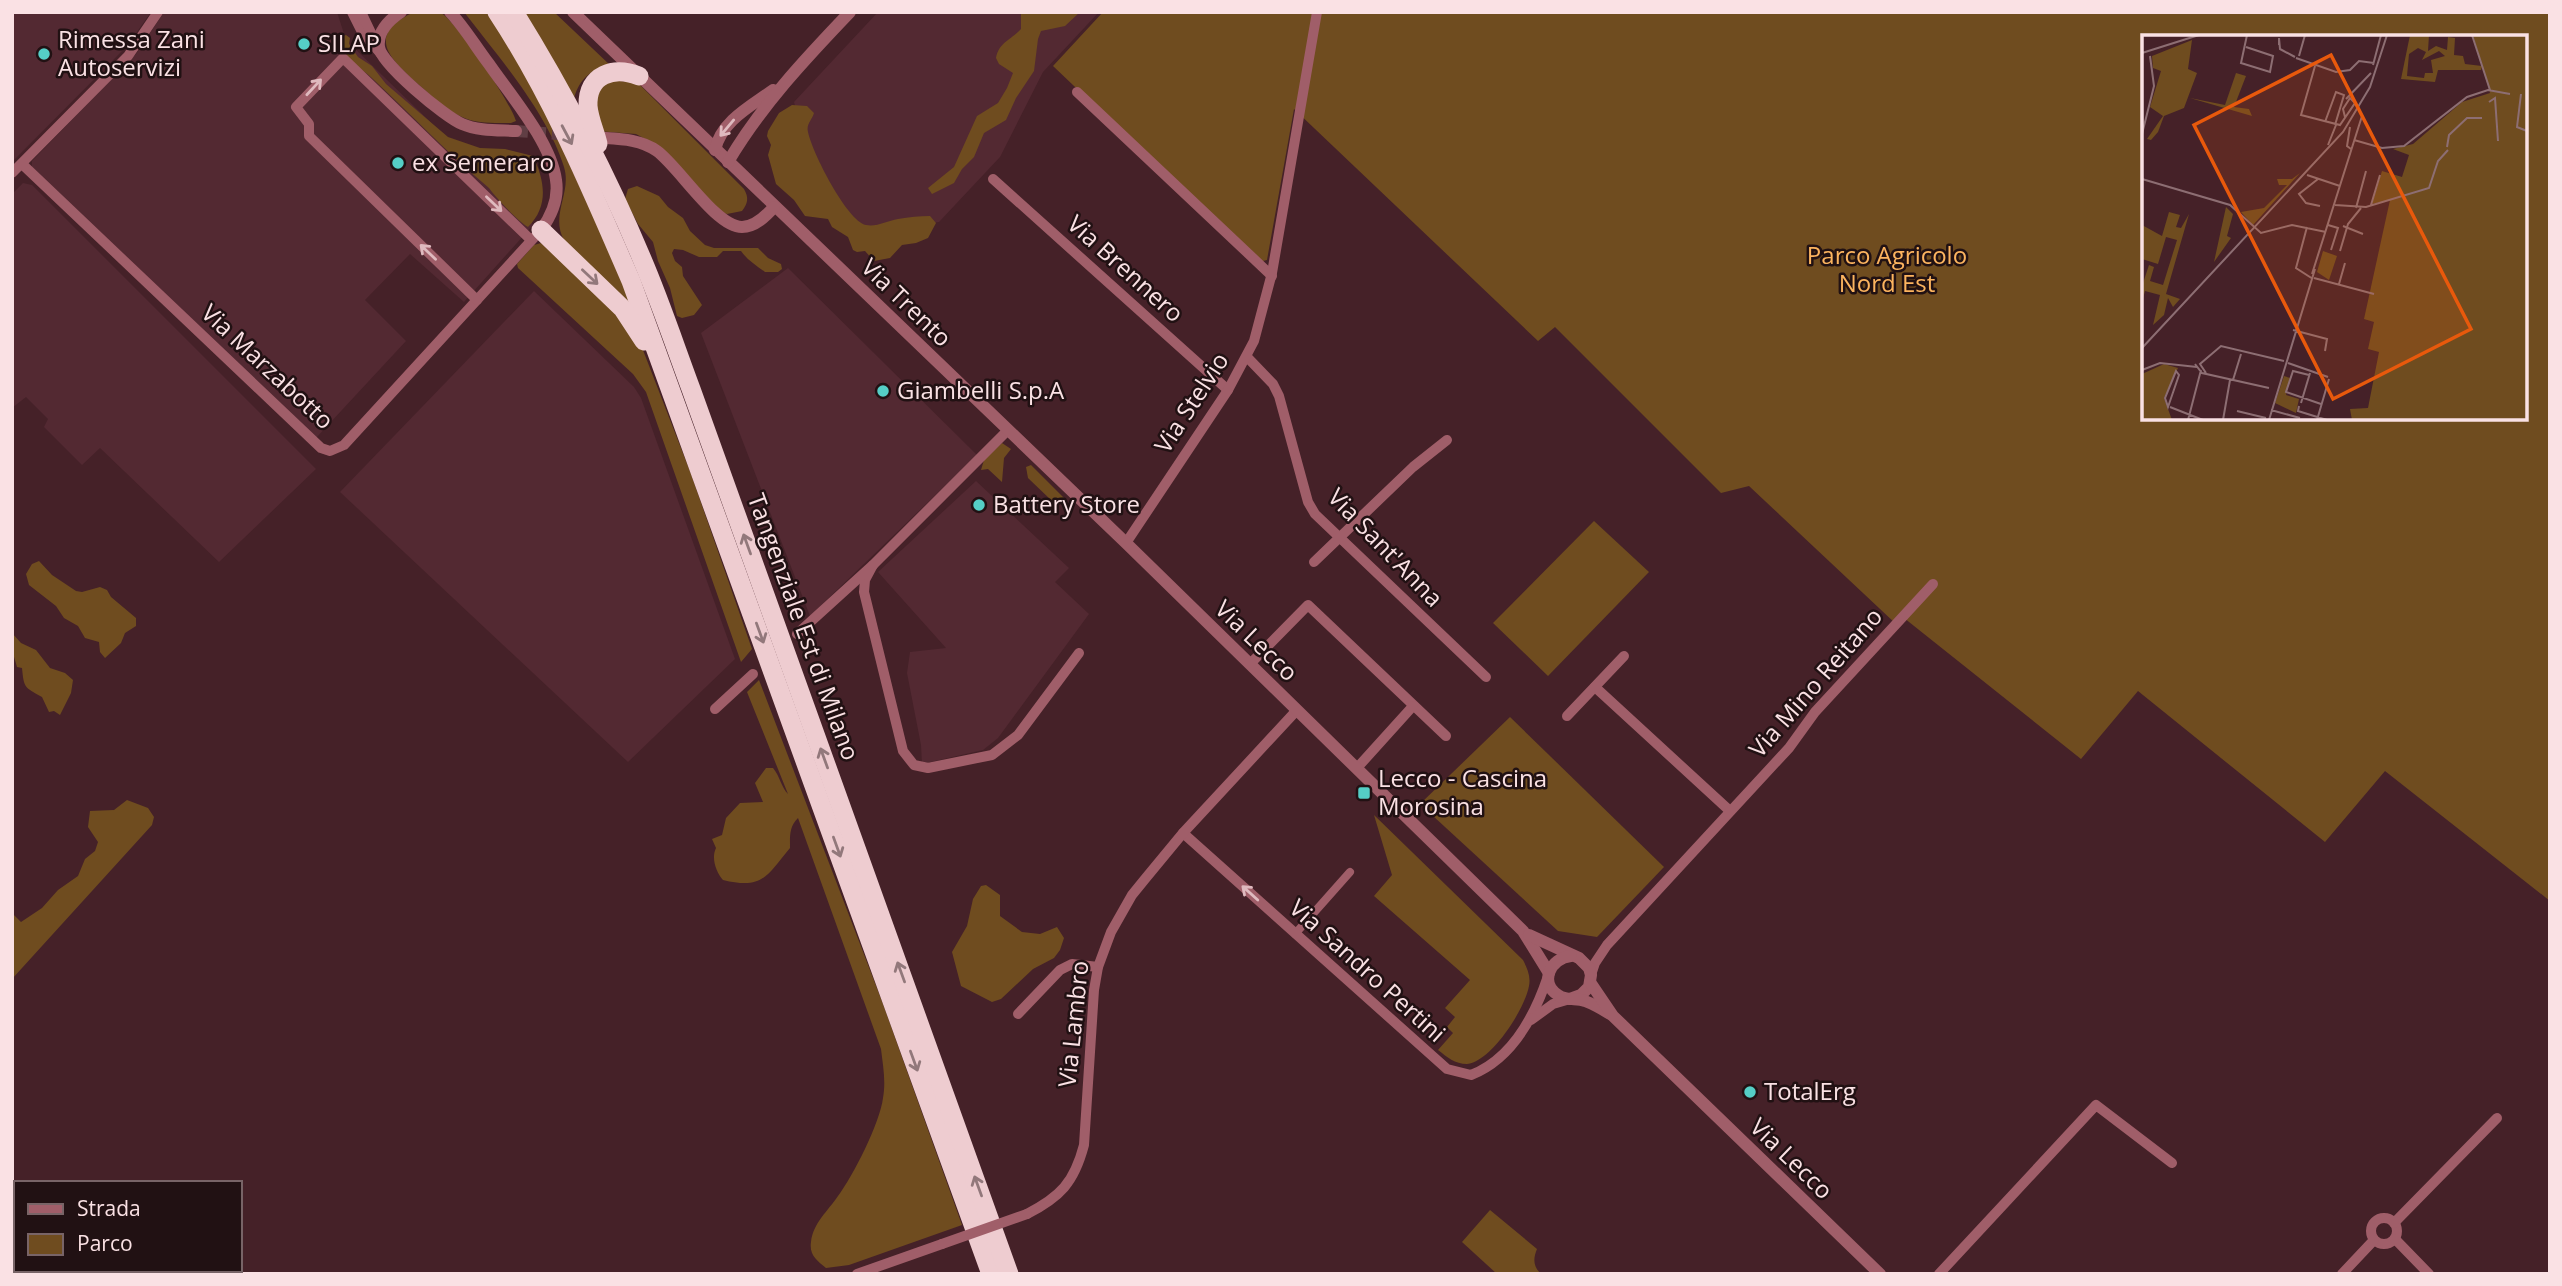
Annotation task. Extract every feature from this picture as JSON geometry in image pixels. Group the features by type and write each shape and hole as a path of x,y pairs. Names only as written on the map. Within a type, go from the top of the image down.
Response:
{"highway":[{"name":"Tangenziale Est di Milano","path":"497,12 573,146 631,281 991,1274"},
{"name":"Tangenziale Est di Milano","path":"514,12 544,60 589,144 642,260 1010,1274"},
{"path":"616,202 590,115 589,97 599,78 610,72 627,72 639,76"},
{"path":"536,235 615,300 635,324 695,454"}],"street":[{"path":"12,173 128,56 158,12"},
{"path":"352,12 362,32 402,77 455,121 476,128 516,131"},
{"path":"361,12 372,35 380,36"},
{"path":"382,54 379,47 380,36 388,21 401,12"},
{"path":"450,12 513,99 550,158 556,178 556,201 550,216 536,235 343,58 304,97 296,110 309,124 309,135 477,300"},
{"name":"Via Trento","path":"573,12 1126,543"},
{"path":"729,162 743,138 785,82 850,12"},
{"name":"Via Stelvio","path":"1126,543 1228,390 1247,357 1262,316 1272,276 1317,12"},
{"path":"715,150 727,125 785,82"},
{"path":"1077,93 1272,276"},
{"path":"605,138 637,141 656,150 714,211 734,225 749,226 774,207"},
{"name":"Via Marzabotto","path":"22,164 325,450 335,451 341,448 536,235"},
{"name":"Via Brennero","path":"993,179 1228,390"},
{"name":"Via Sant'Anna","path":"1247,357 1273,384 1279,396 1308,502 1315,514 1486,677"},
{"path":"797,634 873,565 1008,430"},
{"path":"1314,562 1413,467 1447,440"},
{"name":"Via Lecco","path":"1126,543 1523,931 1548,974 1552,990 1563,998 1583,1000 1613,1016"},
{"path":"873,565 865,580 864,592 903,751 914,765 928,768 981,759 1005,747 1018,735 1079,653"},
{"name":"Via Mino Reitano","path":"1575,957 1597,953 1607,945 1789,748 1815,712 1933,584"},
{"path":"1250,664 1308,605 1446,736"},
{"path":"1567,716 1624,656"},
{"path":"715,709 753,674"},
{"path":"1595,687 1730,811"},
{"path":"1357,768 1413,706"},
{"name":"Via Lambro","path":"857,1274 1027,1214 1058,1195 1067,1185 1080,1161 1083,1146 1094,990 1098,967 1111,932 1132,895 1183,833 1297,710"},
{"name":"Via Sandro Pertini","path":"1183,833 1438,1064 1447,1069 1471,1075 1494,1064 1527,1024"},
{"path":"1295,934 1350,872"},
{"name":"Via Lecco","path":"1523,931 1575,957 1589,968 1590,978 1613,1016 1880,1274"},
{"name":"Via Mino Reitano","path":"1590,978 1595,963 1607,945"},
{"path":"1527,1024 1548,974 1559,959 1575,957"},
{"path":"1018,1014 1060,970 1072,964 1098,967"},
{"path":"1527,1024 1553,1004 1585,992 1590,978"},
{"path":"1939,1274 2096,1105 2172,1163"},
{"path":"2394,1223 2497,1118"},
{"path":"2382,1218 2394,1223 2397,1232 2395,1239 2385,1244 2374,1240 2371,1233 2374,1223 2382,1218"},
{"path":"2395,1239 2429,1274"},
{"path":"2342,1274 2374,1240"}],"shaded area":[{"path":"12,12 151,12 127,46 12,162"},
{"path":"164,12 337,12 346,40 529,218 533,225 464,302 410,254 365,300 406,341 316,438 32,171 32,161 136,54"},
{"path":"878,12 1099,12 1043,72 1000,157 939,222 863,232 812,172 794,102"},
{"path":"23,183 32,185 316,469 219,562 100,448 82,465 44,427 48,419 26,397 12,408 12,194"},
{"path":"788,268 977,455 810,616 701,333"},
{"path":"534,291 634,387 641,398 735,659 628,762 340,492"},
{"path":"976,481 1069,568 1055,582 1089,614 998,738 983,750 922,764 921,745 907,673 910,652 946,648 878,572"}],"green space":[{"path":"414,12 440,12 448,19 482,63 516,121 479,122 456,114 398,65 387,47 386,38 390,29"},
{"path":"464,12 492,12 521,59 637,311 564,240 559,222 566,177 557,147 521,86"},
{"path":"522,12 554,12 611,66 598,69 587,76 574,98"},
{"path":"1021,12 1080,12 1065,26 1041,31 1034,71 1016,98 1006,120 984,133 974,157 962,169 954,183 932,194 928,188 954,167 977,116 998,103 1007,88 1013,73 999,64 996,58 1003,45 1021,29"},
{"name":"Parco Agricolo Nord Est","path":"1103,12 2550,12 2550,901 2385,771 2325,842 2138,691 2081,759 1904,618 1896,624 1749,486 1721,493 1555,327 1538,341 1294,109 1267,260 1259,262 1053,66"},
{"path":"346,35 358,57 372,66 386,84 448,137 480,148 505,149 533,156 543,193 539,211 528,227 373,79 340,52 336,47 337,42"},
{"path":"602,79 638,83 744,189 747,200 742,211 727,214 722,212 651,142 636,134 597,131 596,86"},
{"path":"792,105 807,106 814,113 808,124 811,142 831,184 858,221 874,225 902,218 930,216 936,223 928,238 902,245 890,258 874,261 865,251 853,250 848,237 832,227 828,219 805,216 794,200 776,184 768,155 771,145 768,131 779,113"},
{"path":"637,186 659,196 683,218 690,231 705,245 714,248 758,248 768,258 781,264 782,269 778,272 765,272 741,251 723,251 717,257 699,257 674,249 672,253 675,261 682,267 683,276 702,305 694,315 682,318 677,316 653,242 638,224 625,199 628,189"},
{"path":"541,243 619,312 641,345 691,474 752,649 741,662 646,392 633,374 518,268 517,264 534,245"},
{"path":"1002,443 1011,449 1004,458 1002,482 988,469 981,470 984,460"},
{"path":"1031,465 1065,499 1061,503 1052,501 1028,478 1026,467"},
{"path":"1594,521 1649,572 1548,676 1493,623"},
{"path":"39,561 52,575 76,591 100,587 107,590 111,597 136,618 136,626 125,633 121,643 105,658 100,652 99,642 85,638 78,626 64,618 56,606 29,585 26,574 32,564"},
{"path":"12,633 21,643 36,650 50,668 65,673 73,680 71,693 60,715 54,711 49,712 42,697 26,686 22,668 17,667 12,650"},
{"path":"759,680 883,1004 962,1225 849,1265 826,1268 812,1254 812,1235 858,1163 877,1121 884,1086 881,1049 798,818 792,828 790,848 763,878 748,883 723,880 714,860 716,848 712,839 722,835 726,818 740,803 763,802 755,783 766,768 773,768 788,794 747,692"},
{"path":"1510,717 1664,867 1597,937 1558,931 1420,804"},
{"path":"127,800 148,808 154,817 152,825 12,979 12,913 21,922 42,908 58,890 78,876 85,859 95,851 98,842 88,827 90,811 114,810"},
{"path":"1374,815 1523,960 1526,966 1529,982 1521,1008 1496,1045 1476,1061 1459,1063 1438,1050 1453,1033 1447,1027 1455,1017 1445,1008 1470,980 1374,896 1392,875"},
{"path":"986,885 1000,895 1000,916 1022,932 1040,934 1057,927 1064,938 1054,958 1033,969 1001,999 992,1002 961,986 952,952 967,926 973,899 981,886"},
{"path":"1490,1210 1537,1249 1534,1262 1541,1274 1497,1274 1462,1242"}],"tunnel":[{"path":"516,131 571,135"}],"place":[{"name":"SILAP","path":"304,44"},
{"name":"Rimessa Zani Autoservizi","path":"44,54"},
{"name":"ex Semeraro","path":"398,163"},
{"name":"Giambelli S.p.A","path":"883,391"},
{"name":"Battery Store","path":"979,505"},
{"name":"Lecco - Cascina Morosina","path":"1364,793"},
{"name":"TotalErg","path":"1750,1092"}]}
